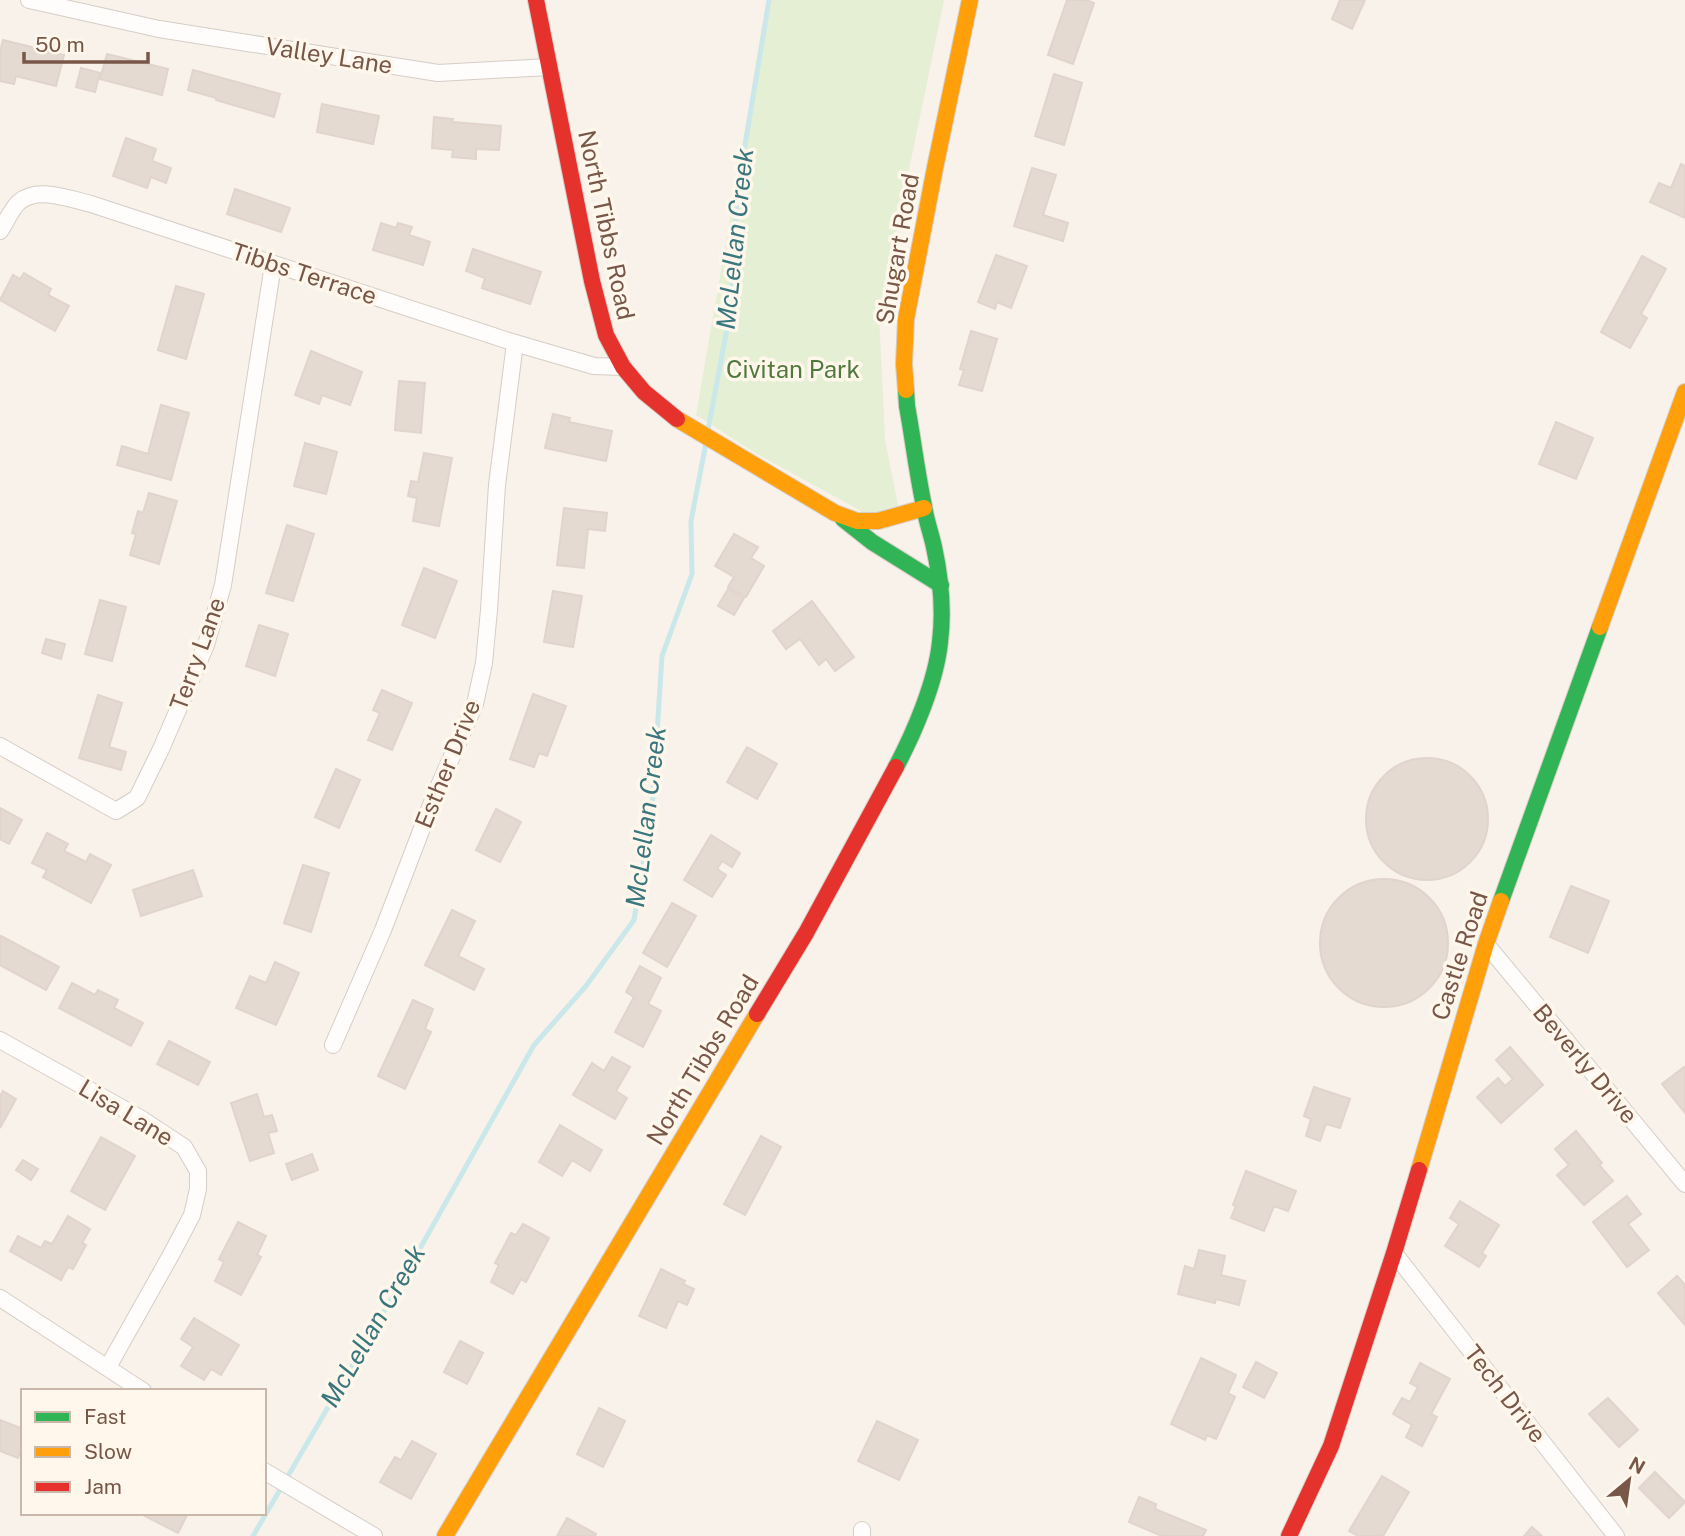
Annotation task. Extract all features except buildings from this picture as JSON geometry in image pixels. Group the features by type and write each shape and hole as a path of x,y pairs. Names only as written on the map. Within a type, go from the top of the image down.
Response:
{"street":[{"name":"Valley Lane","path":"29,0 159,29 439,74 549,66"},
{"name":"North Tibbs Road","path":"536,0 592,281 606,335 623,367 644,392 671,415 835,513 872,542 941,585"},
{"name":"Shugart Road","path":"924,508 907,407 904,364 906,319 970,0"},
{"name":"Tibbs Terrace","path":"0,231 19,202 37,194 57,195 515,343 594,366 623,367"},
{"name":"Terry Lane","path":"0,746 116,811 137,798 206,645 223,585 273,265"},
{"name":"Esther Drive","path":"334,1045 383,930 434,797 475,704 484,663 496,485 515,343"},
{"name":"Castle Road","path":"1289,1536 1331,1446 1394,1252 1486,944 1685,392"},
{"name":"North Tibbs Road","path":"445,1536 806,933 898,763 919,715 935,672 942,614 941,585 924,508 878,521 857,521 835,513"},
{"name":"Beverly Drive","path":"1486,944 1685,1184"},
{"name":"Lisa Lane","path":"0,1040 140,1118 184,1147 198,1171 198,1189 192,1215 173,1254 108,1367"},
{"name":"Tech Drive","path":"1394,1252 1616,1536"},
{"path":"0,1298 140,1389"},
{"path":"266,1472 374,1536"}],"green space":[{"name":"Civitan Park","path":"768,0 944,0 879,315 885,440 900,515 888,529 854,507 757,454 696,415"}],"waterway":[{"name":"McLellan Creek","path":"708,430 731,307 738,187 769,0"},
{"name":"McLellan Creek","path":"266,1514 404,1277 534,1045 586,986 634,920 652,810 662,656 692,574 691,521 706,443"},
{"name":"McLellan Creek","path":"253,1536 265,1515"}],"traffic: fast":[{"path":"896,767 929,690 938,657 942,618 938,571 919,481 906,390"},
{"path":"843,519 872,542 941,585"},
{"path":"1501,901 1600,627"}],"traffic: slow":[{"path":"906,390 906,319 970,0"},
{"path":"1600,627 1685,392"},
{"path":"677,419 835,513 857,521 878,521 924,508"},
{"path":"1419,1170 1501,901"},
{"path":"445,1536 757,1014"}],"traffic: jam":[{"path":"536,0 592,281 606,335 623,367 644,392 677,419"},
{"path":"757,1014 806,933 896,767"},
{"path":"1289,1536 1331,1446 1419,1170"}]}
